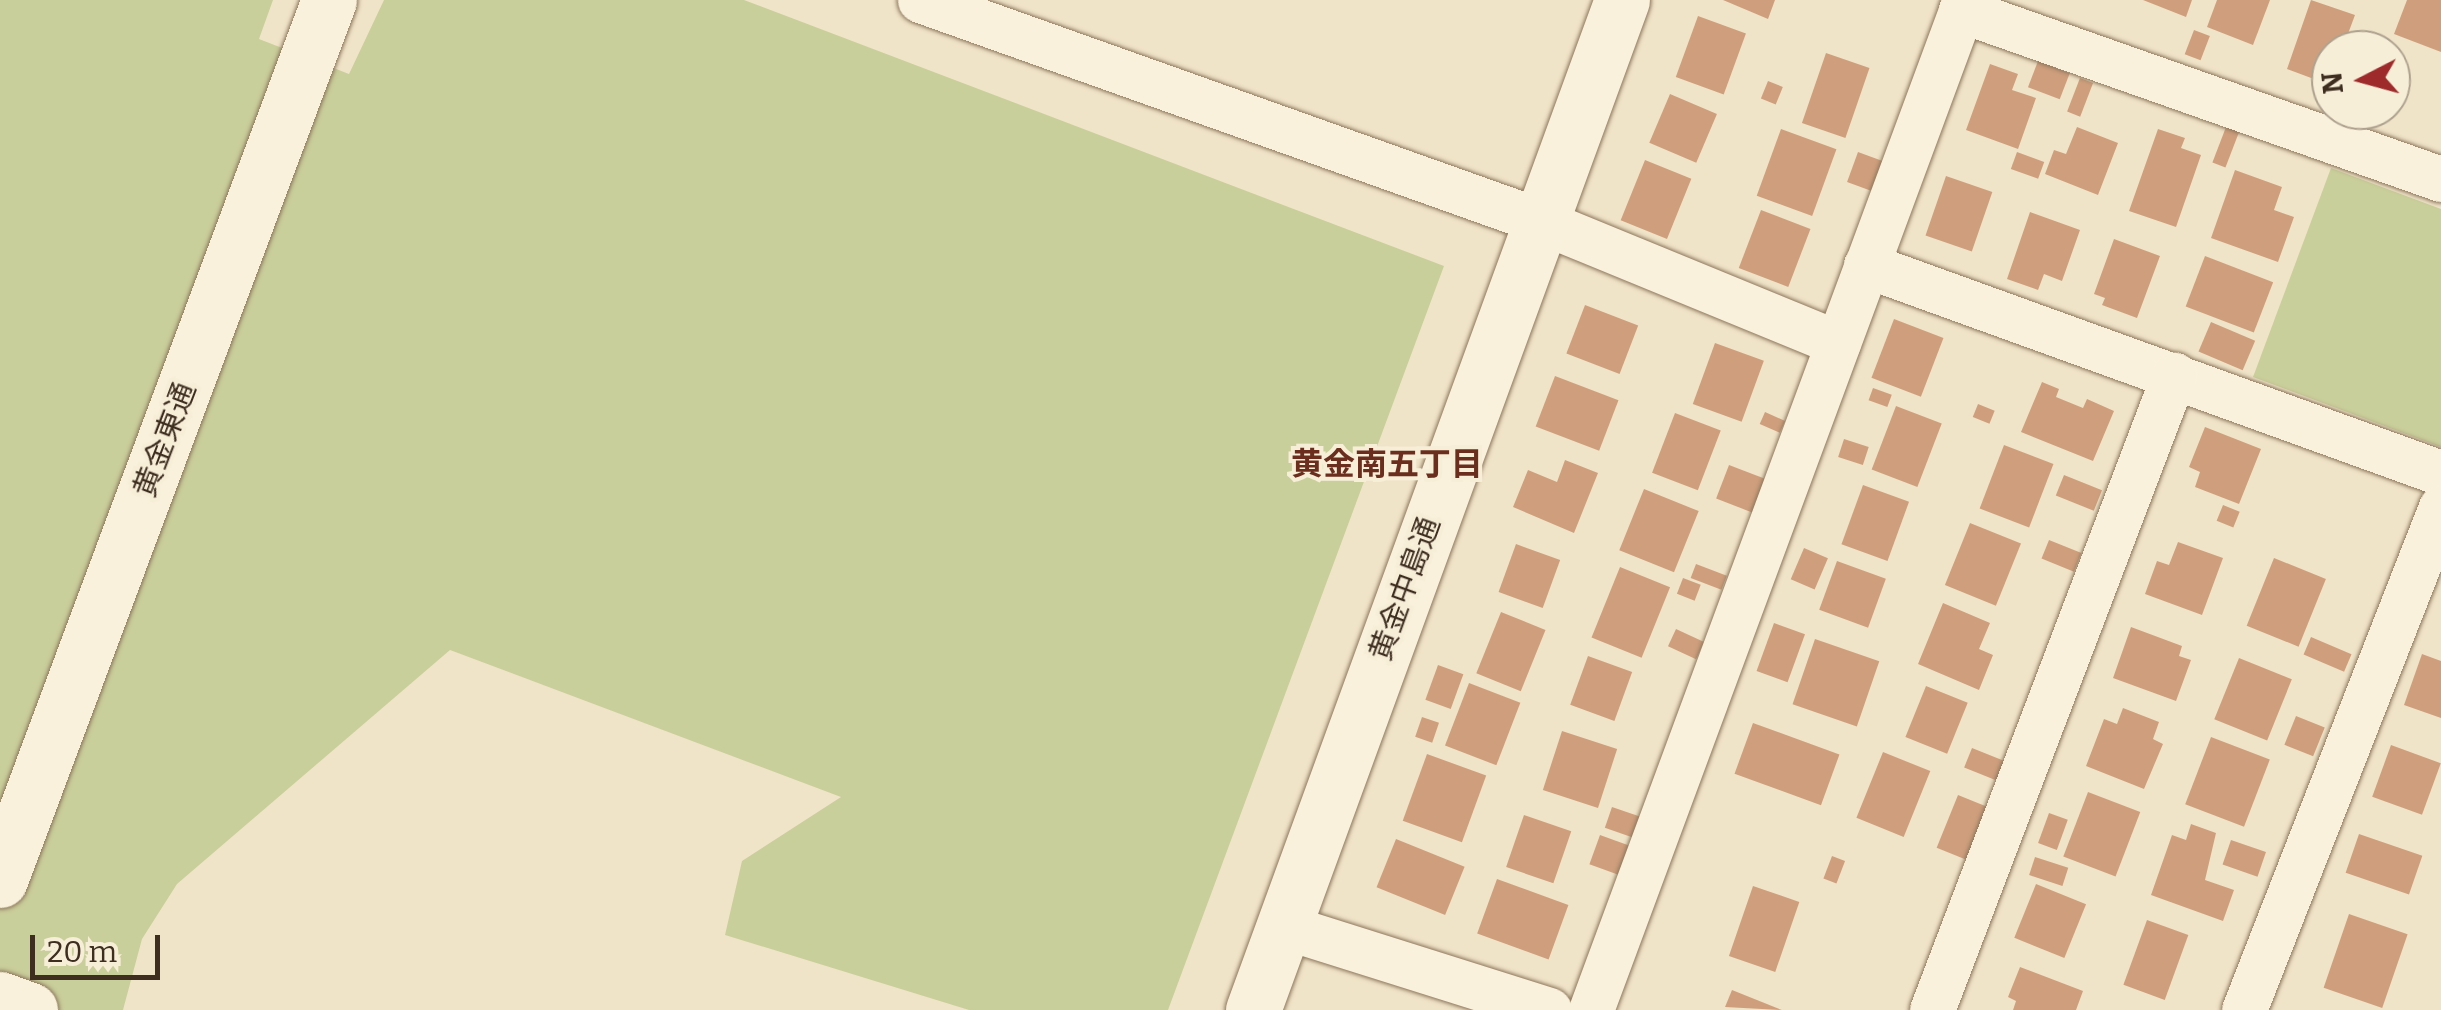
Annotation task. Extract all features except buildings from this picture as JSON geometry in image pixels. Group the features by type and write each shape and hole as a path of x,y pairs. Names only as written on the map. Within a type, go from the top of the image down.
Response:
{"street":[{"name":"黄金東通","path":"0,880 329,0"},
{"path":"920,0 1538,220 1838,343"},
{"name":"黄金中島通","path":"1253,1010 1538,220 1622,0"},
{"path":"1591,1010 1963,5 2441,179"},
{"path":"1866,266 2441,474"},
{"path":"1932,1010 2174,375"},
{"path":"2244,1010 2441,507"},
{"path":"1283,926 1549,1010"},
{"path":"0,999 30,1010"}],"green space":[{"path":"0,0 273,0 259,39 349,74 384,0 744,0 1444,266 1168,1010 969,1010 725,935 742,861 841,797 450,650 177,884 142,939 123,1010 0,1010"},
{"path":"2331,168 2441,209 2441,447 2253,377"}],"district":[{"name":"黄金南五丁目","path":"1387,464"}]}
